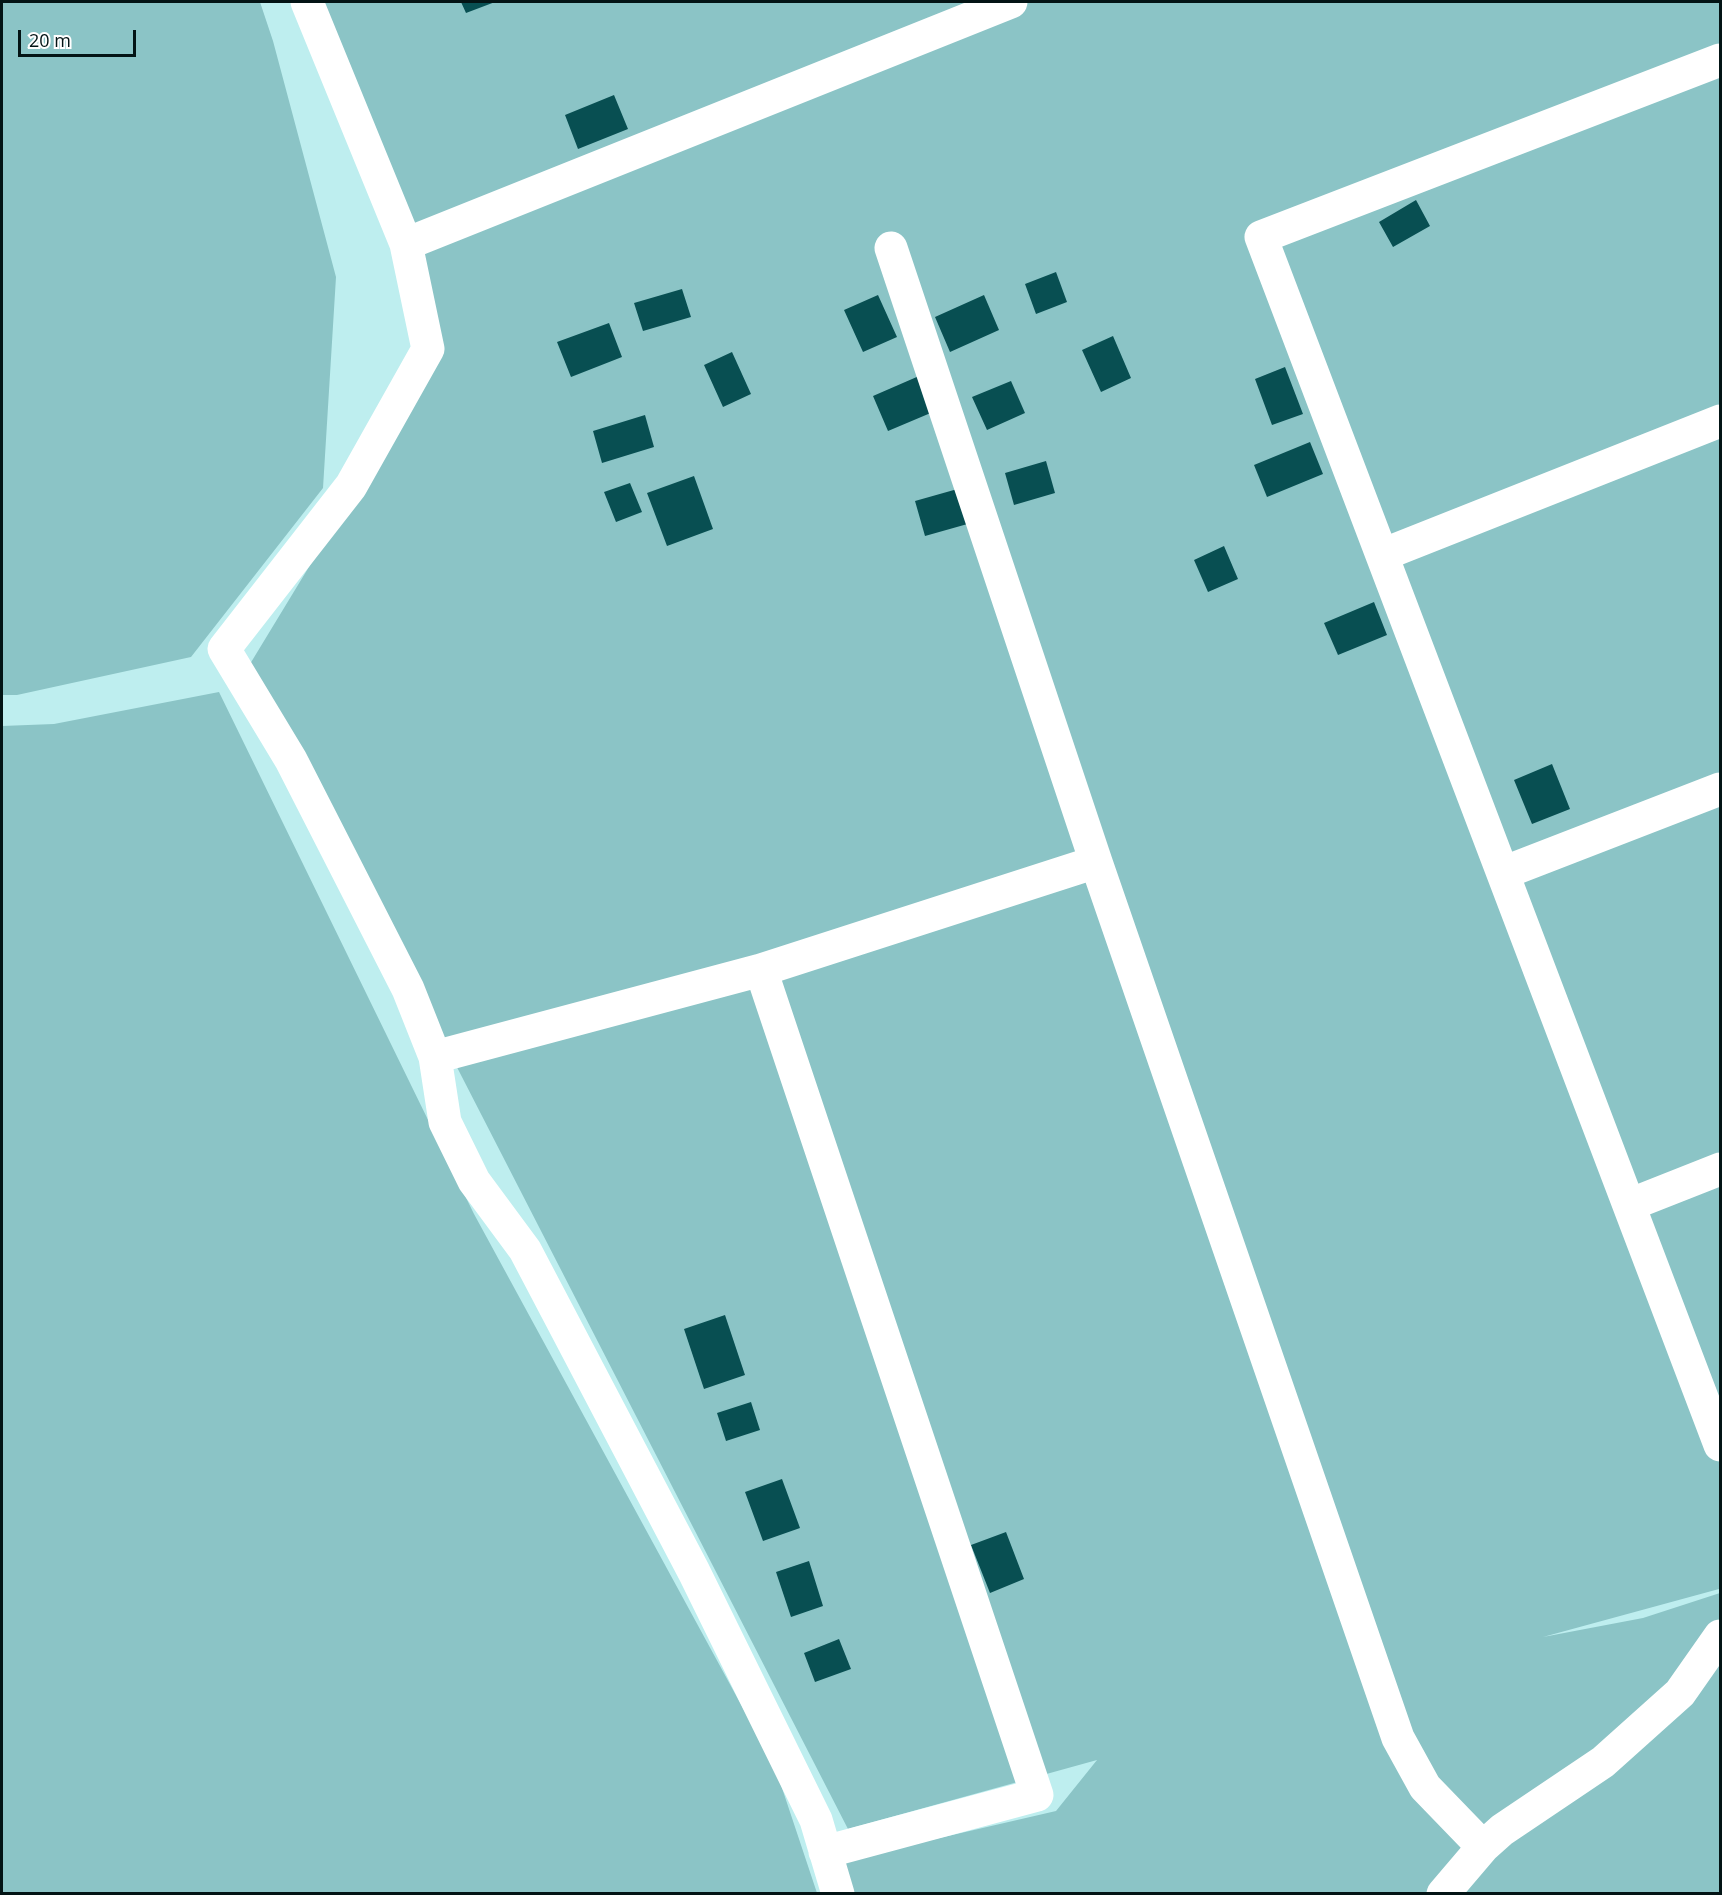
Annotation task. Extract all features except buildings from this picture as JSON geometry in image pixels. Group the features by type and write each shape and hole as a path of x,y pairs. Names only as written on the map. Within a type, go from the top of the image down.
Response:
{"street":[{"path":"310,2 406,244 428,348 351,486 224,649 291,760 408,989 435,1057 445,1122 474,1181 525,1250 694,1572 816,1821 838,1893"},
{"path":"406,244 1011,2"},
{"path":"1720,60 1261,237 1720,1445"},
{"path":"891,248 1096,862 1398,1738 1425,1787 1483,1847"},
{"path":"1382,555 1720,421"},
{"path":"1503,873 1720,789"},
{"path":"435,1057 761,969 1096,862"},
{"path":"761,969 1037,1795 825,1852"},
{"path":"1629,1205 1720,1168"},
{"path":"1443,1893 1483,1847 1502,1830 1603,1762 1680,1693 1720,1635"}],"shaded area":[{"path":"2,2 260,2 273,41 336,277 323,488 191,657 17,695 2,695"},
{"path":"302,2 1720,2 1720,1586 1719,1589 1543,1637 1643,1618 1720,1593 1720,1893 851,1893 840,1861 1056,1811 1097,1760 848,1829 250,664 437,356"},
{"path":"219,692 474,1214 775,1767 817,1893 2,1893 2,726 54,724"}]}
